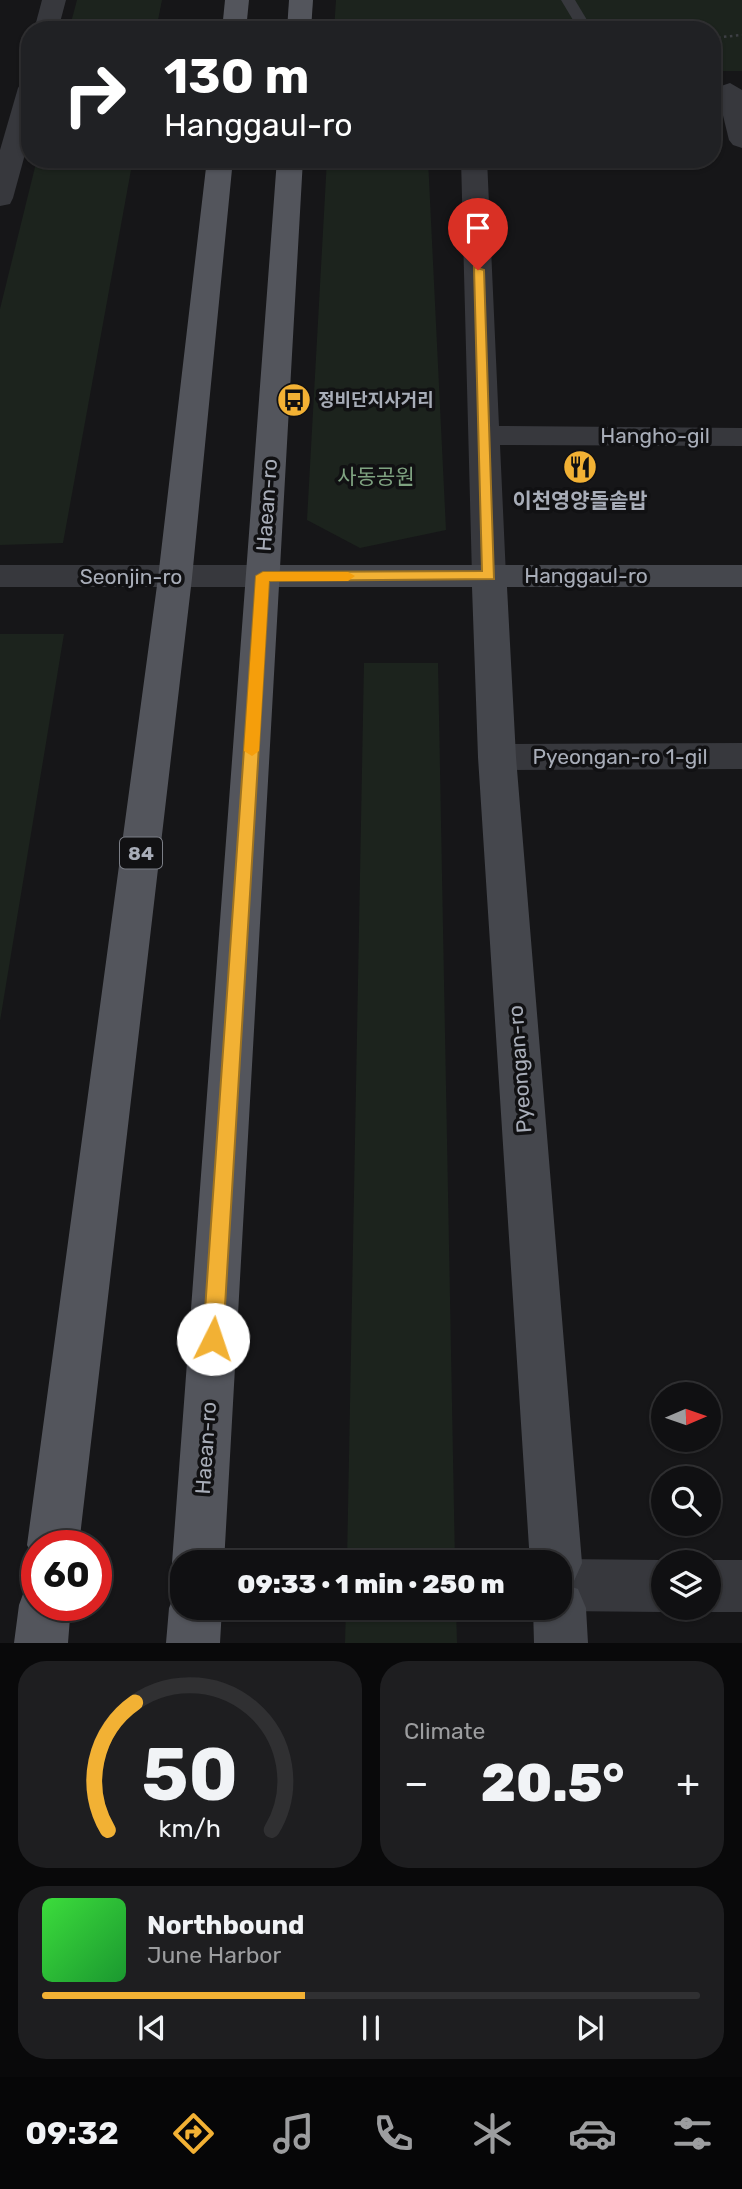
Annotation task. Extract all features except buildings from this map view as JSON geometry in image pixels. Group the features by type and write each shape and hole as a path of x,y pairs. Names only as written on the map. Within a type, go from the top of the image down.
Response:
{"main road":[{"path":"235,21 237,0"},
{"path":"300,21 301,0"},
{"name":"84","path":"55,1530 176,578 219,168"},
{"name":"Haean-ro","path":"199,1550 289,168"},
{"path":"193,1643 194,1620"},
{"path":"41,1643 43,1621"}],"street":[{"path":"48,21 54,0"},
{"path":"728,91 742,140"},
{"path":"0,198 21,121"},
{"path":"474,168 489,576"},
{"name":"Hangho-gil","path":"484,435 742,437"},
{"name":"Seonjin-ro","path":"0,576 263,576"},
{"name":"Hanggaul-ro","path":"263,576 742,576"},
{"name":"Pyeongan-ro","path":"489,576 497,757 555,1550"},
{"name":"Pyeongan-ro 1-gil","path":"497,757 742,756"},
{"path":"572,1585 651,1586"},
{"path":"721,1586 742,1586"},
{"path":"560,1620 561,1643"}],"lane":[{"path":"568,0 581,21"}],"path":[{"path":"721,37 742,35"}],"green space":[{"path":"77,0 162,0 158,21 71,21"},
{"path":"336,0 742,0 742,71 721,71 721,21 335,21"},
{"path":"35,168 131,168 63,543 0,545 0,309"},
{"name":"사동공원","path":"327,168 428,168 446,530 360,548 307,520"},
{"path":"0,634 64,634 0,1021"},
{"path":"364,663 438,663 455,1550 347,1550"},
{"path":"346,1620 456,1620 457,1643 345,1643"}],"slow traffic":[{"path":"252,751 263,576 348,576"}],"place":[{"name":"정비단지사거리","path":"294,400"},
{"name":"이천영양돌솥밥","path":"580,467"}],"route":[{"path":"213,1339 263,576 489,576 478,270"}]}
